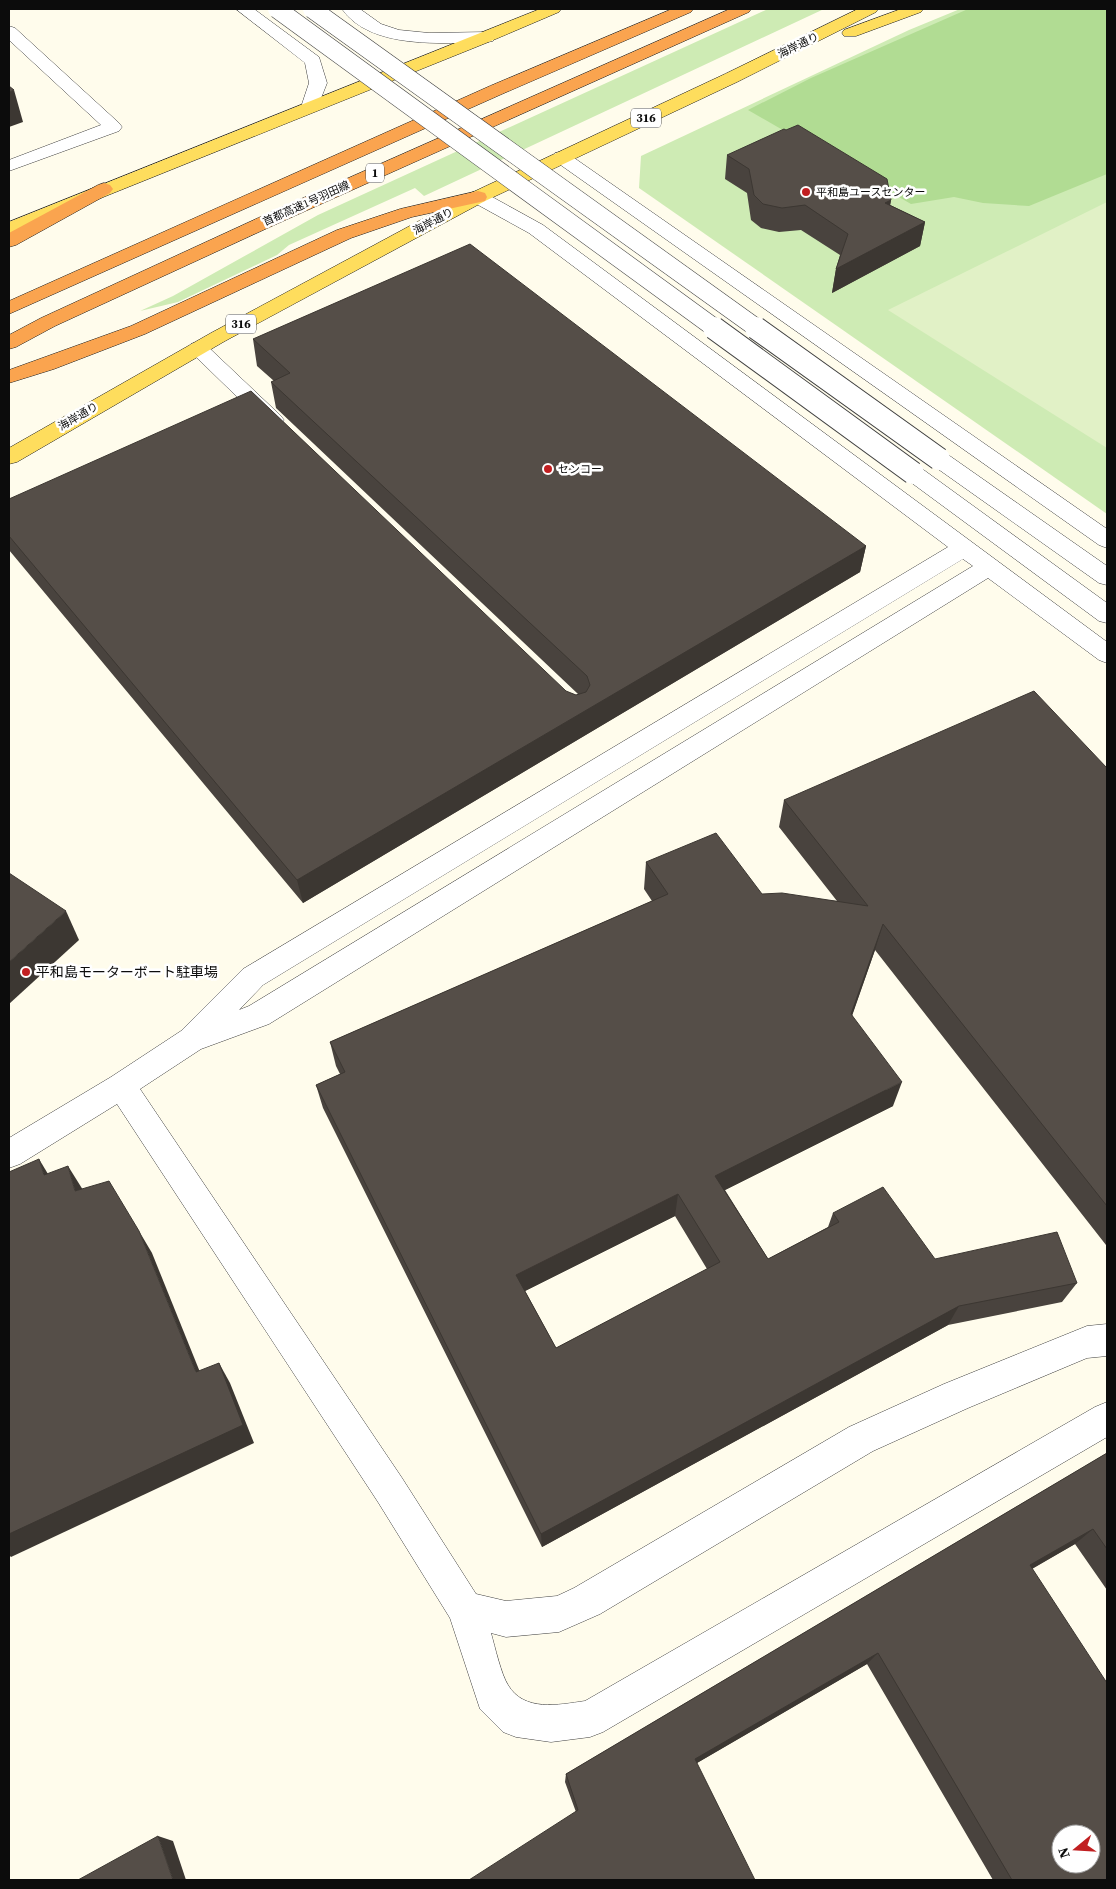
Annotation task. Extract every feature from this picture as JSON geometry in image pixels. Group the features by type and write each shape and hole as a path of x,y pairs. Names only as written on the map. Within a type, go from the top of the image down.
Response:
{"highway":[{"name":"首都高速1号羽田線","path":"9,308 488,94 685,9"},
{"name":"首都高速1号羽田線","path":"9,343 48,322 265,222 744,9"},
{"path":"9,241 104,189"},
{"path":"9,377 47,365 138,330 358,229 407,213 478,197"},
{"path":"60,337 265,222"},
{"path":"9,367 43,346"}],"main road":[{"path":"9,229 553,9"},
{"name":"海岸通り","path":"9,457 198,348 478,197 732,78 870,9"},
{"path":"732,78 914,9"}],"street":[{"path":"244,9 313,61 318,83 310,107"},
{"path":"277,9 1107,615"},
{"path":"312,9 939,459 1107,577"},
{"path":"350,9 376,28 396,34 420,37 487,37"},
{"path":"9,31 113,127 9,166"},
{"path":"561,158 1107,540"},
{"path":"478,197 536,229 1107,654"},
{"path":"198,348 285,432"},
{"path":"9,1154 121,1086 190,1040 253,977 964,547"},
{"path":"190,1040 259,1015 990,566"},
{"path":"121,1086 384,1482 465,1609 492,1696 516,1718 551,1724 590,1719 1107,1419"},
{"path":"465,1609 506,1619 559,1614 587,1601 860,1439 956,1396 1087,1342 1107,1340"}],"green space":[{"path":"768,9 824,9 424,196 415,188 289,245 277,255 178,302 140,311 173,296 318,215"},
{"path":"960,9 1107,9 1107,514 639,188 641,156 909,30"},
{"path":"968,9 1107,9 1107,174 1029,206 983,203 954,197 911,204 748,110 811,78"},
{"path":"1107,202 1107,448 888,310"}],"building":[{"path":"798,125 887,179 891,200 885,203 925,222 836,269 848,234 805,205 782,208 763,204 754,195 749,169 727,155 784,129 786,130"},
{"path":"470,244 866,546 297,880 9,536 9,499 251,391 566,691 576,695 586,692 590,685 587,676 271,382 290,373 253,339"},
{"path":"1034,691 1107,768 1107,1206 883,924 851,1014 902,1082 715,1176 768,1259 839,1222 833,1213 883,1187 935,1259 1057,1232 1077,1283 959,1306 541,1534 316,1085 345,1072 330,1042 668,894 646,862 716,833 762,894 782,893 868,906 784,800","holes":["678,1194 720,1262 556,1348 516,1275"]},
{"path":"9,873 66,911 9,962"},
{"path":"39,1159 44,1175 68,1166 75,1191 109,1181 139,1231 196,1372 219,1363 243,1425 9,1534 9,1172"},
{"path":"1107,1453 1107,1549 1093,1529 1030,1565 1107,1683 1107,1880 1012,1880 878,1653 695,1759 755,1880 469,1880 578,1810 566,1774"},
{"path":"158,1836 173,1880 78,1880"}],"place":[{"name":"平和島ユースセンター","path":"806,192"},
{"name":"センコー","path":"548,469"},
{"name":"平和島モーターボート駐車場","path":"26,972"}]}
